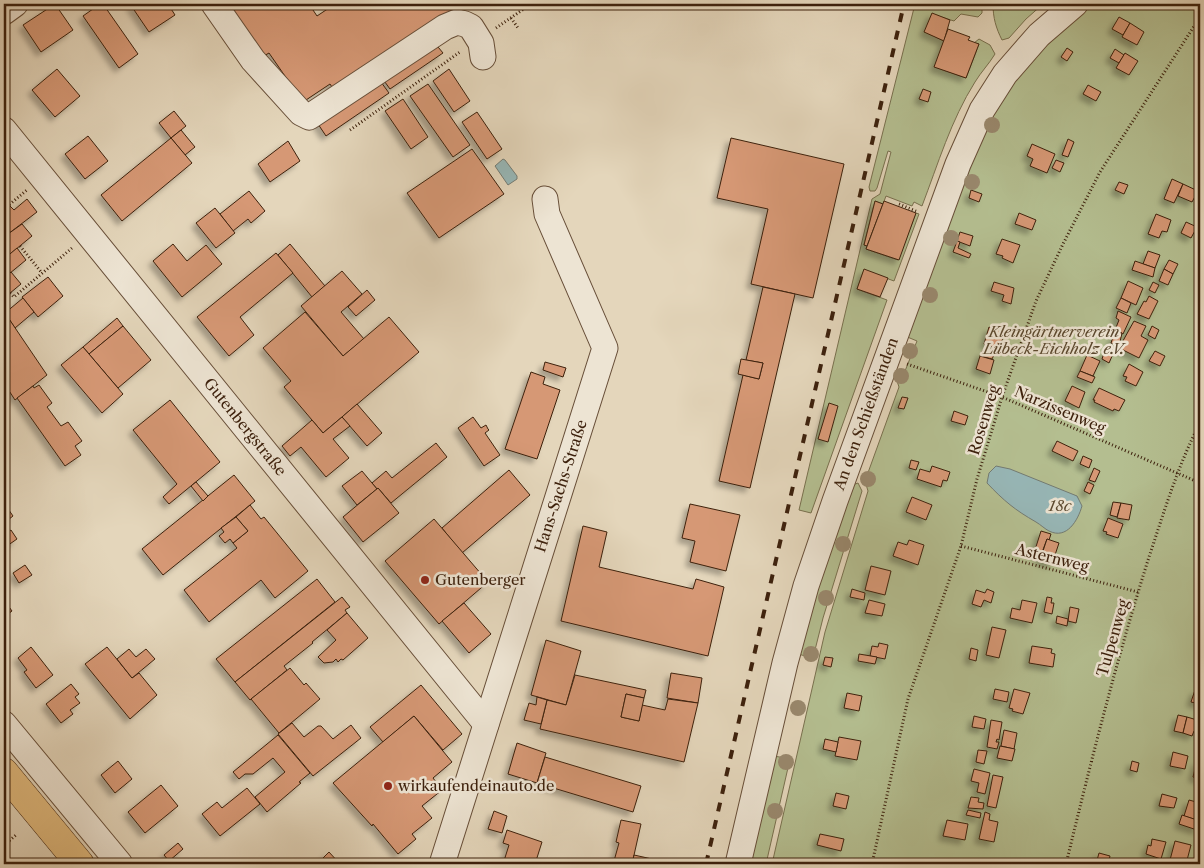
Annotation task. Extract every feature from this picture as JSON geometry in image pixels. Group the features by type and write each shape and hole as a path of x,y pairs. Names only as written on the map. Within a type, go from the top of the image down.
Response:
{"main road":[{"path":"6,775 80,864"}],"street":[{"path":"4,12 16,4"},
{"path":"214,4 253,60 301,112 309,117 444,27 457,22 471,27 481,48"},
{"name":"An den Schießständen","path":"738,864 785,663 806,586 841,483 958,164 982,110 1005,74 1039,35 1075,4"},
{"name":"Gutenbergstraße","path":"4,130 486,724"},
{"name":"Hans-Sachs-Straße","path":"442,864 605,348 547,214 545,199"},
{"path":"4,724 120,864"},
{"path":"6,775 32,758"},
{"path":"36,812 60,792"}],"path":[{"path":"350,130 481,48 511,18 531,4"},
{"name":"Rosenweg","path":"872,864 908,699 961,546 977,479 1002,397 1036,301 1100,172 1200,17"},
{"path":"511,18 518,28"},
{"path":"5,208 42,178"},
{"path":"899,204 924,214"},
{"path":"10,292 14,297 89,235"},
{"path":"20,246 23,254 42,273"},
{"name":"Narzissenweg","path":"908,364 1002,397 1200,483"},
{"name":"Tulpenweg","path":"1066,864 1098,736 1138,592 1179,474 1200,423"},
{"name":"Asternweg","path":"961,546 1138,592"},
{"path":"4,845 16,834"}],"green space":[{"path":"915,4 982,4 982,13 978,17 961,14 954,21 932,14 925,32 944,41 935,67 966,78 979,44 974,43 979,39 990,45 995,54 966,97 946,142 922,206 914,202 912,206 886,196 883,204 875,201 864,245 867,246 866,249 898,260 916,213 919,214 894,281 864,270 857,289 887,300 811,513 799,510 872,199 880,194 891,152 888,151 877,188 875,191 870,191 869,187"},
{"path":"993,4 1043,4 1009,38 1002,40 995,23"},
{"name":"Kleingärtnerverein Lübeck-Eichholz e.V.","path":"1092,4 1200,4 1200,864 772,864 825,632 868,491 865,481 899,387 896,378 899,369 905,371 917,341 905,336 948,218 990,119 1018,77 1047,45"},
{"path":"858,483 862,491 823,618 813,658 798,654 850,486"},
{"path":"774,756 790,759 766,864 749,864"}],"water":[{"path":"503,159 517,176 517,179 508,185 495,166"},
{"path":"996,466 1010,469 1077,496 1082,506 1075,522 1066,531 1055,533 1047,530 1016,509 987,483 989,473"}],"building":[{"path":"55,4 73,30 41,52 23,25"},
{"path":"100,4 103,4 138,54 119,68 83,16"},
{"path":"130,4 168,4 175,15 149,32"},
{"path":"225,4 309,4 317,16 335,4 465,4 336,93 330,84 303,102 269,53 262,57"},
{"path":"932,13 950,20 944,41 924,32"},
{"path":"1119,17 1130,23 1123,35 1112,29"},
{"path":"1130,23 1144,32 1137,45 1122,37"},
{"path":"948,29 970,37 968,40 979,44 966,78 934,67"},
{"path":"434,42 443,53 390,89 382,78"},
{"path":"1067,48 1073,52 1067,61 1061,57"},
{"path":"1115,49 1124,55 1119,63 1110,58"},
{"path":"1125,53 1138,61 1129,75 1116,68"},
{"path":"57,69 80,96 55,117 32,90"},
{"path":"449,69 470,101 454,112 433,81"},
{"path":"378,78 389,93 326,136 316,121"},
{"path":"428,84 470,145 453,157 410,96"},
{"path":"1088,85 1101,92 1096,101 1083,94"},
{"path":"923,89 931,92 928,102 919,99"},
{"path":"403,99 428,137 411,149 385,111"},
{"path":"174,111 186,126 171,138 159,123"},
{"path":"477,112 502,149 487,159 462,122"},
{"path":"181,130 195,147 185,155 171,138"},
{"path":"88,136 108,161 85,179 65,154"},
{"path":"171,138 192,163 122,221 101,195"},
{"path":"731,138 844,164 813,298 751,284 768,209 717,198"},
{"path":"1068,139 1074,142 1068,157 1062,155"},
{"path":"288,141 300,161 270,182 258,164"},
{"path":"1032,144 1055,154 1047,173 1030,166 1033,159 1027,156"},
{"path":"472,149 504,194 439,238 407,193"},
{"path":"1056,160 1064,163 1060,172 1052,168"},
{"path":"1172,179 1183,184 1174,203 1164,199"},
{"path":"1119,182 1128,185 1124,194 1115,190"},
{"path":"1183,184 1198,191 1192,202 1178,196"},
{"path":"971,190 982,194 979,202 969,198"},
{"path":"249,191 265,211 251,223 248,219 233,231 220,214"},
{"path":"27,199 37,212 8,234 4,228 4,211 10,206 14,210"},
{"path":"875,201 883,204 867,246 864,245"},
{"path":"884,201 916,213 899,260 866,249"},
{"path":"215,208 235,233 216,248 196,223"},
{"path":"1019,213 1036,220 1032,230 1015,224"},
{"path":"1156,214 1171,220 1167,232 1162,231 1159,238 1148,234"},
{"path":"1186,222 1197,227 1191,238 1181,233"},
{"path":"22,224 32,236 4,259 4,231 8,234"},
{"path":"960,232 973,236 970,246 957,241"},
{"path":"1002,239 1020,245 1013,263 1002,258 1003,256 996,254"},
{"path":"957,241 960,242 958,248 971,254 969,258 953,252"},
{"path":"173,244 187,261 206,245 222,264 182,297 153,261"},
{"path":"290,244 325,286 312,297 278,255"},
{"path":"17,248 26,260 4,278 4,259"},
{"path":"1148,251 1160,255 1155,268 1143,264"},
{"path":"276,253 293,273 240,317 254,335 229,356 197,317"},
{"path":"1169,260 1178,264 1173,274 1164,269"},
{"path":"1135,261 1155,268 1153,277 1132,270"},
{"path":"864,269 888,278 880,297 857,289"},
{"path":"1164,269 1173,274 1168,285 1159,281"},
{"path":"342,271 362,294 341,312 364,339 343,356 301,306"},
{"path":"11,272 21,284 4,298 4,278"},
{"path":"48,277 63,296 38,317 22,297"},
{"path":"1128,281 1143,288 1136,305 1121,298"},
{"path":"994,282 1014,288 1011,304 1002,301 1004,295 991,291"},
{"path":"1153,282 1159,285 1155,293 1149,290"},
{"path":"763,287 795,294 750,488 719,481 743,375 759,379 763,363 746,360"},
{"path":"367,290 375,300 356,316 348,307"},
{"path":"1149,296 1158,301 1149,319 1137,314"},
{"path":"23,298 34,312 15,328 5,313"},
{"path":"1121,298 1131,303 1127,313 1116,308"},
{"path":"1118,311 1131,317 1123,334 1115,330 1119,320 1116,318"},
{"path":"305,312 343,356 389,317 419,352 323,433 284,387 291,381 263,348"},
{"path":"5,313 47,375 15,400 4,383"},
{"path":"117,318 123,326 89,354 83,347"},
{"path":"1134,321 1146,326 1141,336 1148,340 1139,358 1119,348"},
{"path":"123,326 151,360 118,388 89,354"},
{"path":"1152,326 1159,330 1155,339 1148,335"},
{"path":"989,327 1005,332 999,349 984,344"},
{"path":"1117,331 1122,333 1119,346 1111,343"},
{"path":"83,347 123,394 102,413 61,365"},
{"path":"1105,350 1113,354 1109,363 1102,359"},
{"path":"982,351 994,355 992,359 980,356"},
{"path":"1155,351 1165,356 1160,366 1149,361"},
{"path":"1087,355 1100,361 1093,376 1080,371"},
{"path":"980,356 994,360 990,374 976,369"},
{"path":"741,359 763,363 759,379 738,374"},
{"path":"545,362 566,368 563,377 543,370"},
{"path":"1129,364 1143,372 1136,386 1125,381 1127,377 1123,376"},
{"path":"1080,371 1095,377 1092,383 1077,377"},
{"path":"531,372 545,377 543,384 560,390 537,459 505,449"},
{"path":"39,385 52,403 47,407 61,426 68,422 82,441 75,446 81,455 65,466 17,398 33,386 34,388"},
{"path":"1072,386 1085,392 1079,408 1065,401"},
{"path":"1099,388 1125,400 1119,411 1114,409 1113,411 1094,402 1095,400 1093,400"},
{"path":"902,397 908,398 904,409 898,408"},
{"path":"170,400 220,462 169,504 163,497 177,484 133,430"},
{"path":"829,403 838,406 828,442 818,439"},
{"path":"357,404 382,433 367,446 342,417"},
{"path":"954,411 968,416 965,425 951,421"},
{"path":"342,417 350,426 333,439 349,458 326,477 301,447 290,456 282,446 312,420 323,433"},
{"path":"473,417 481,428 486,425 489,430 485,433 500,455 484,466 458,428"},
{"path":"1057,441 1078,451 1073,461 1052,451"},
{"path":"436,443 447,457 391,503 372,483 386,471 392,478"},
{"path":"1083,456 1092,460 1089,468 1080,464"},
{"path":"911,460 919,462 916,470 909,468"},
{"path":"932,466 950,472 947,481 943,480 941,487 917,479 920,469 930,472"},
{"path":"1094,468 1100,471 1095,482 1089,480"},
{"path":"509,470 530,495 462,553 442,528"},
{"path":"362,471 377,489 357,505 342,486"},
{"path":"234,475 255,501 163,575 142,549"},
{"path":"196,482 208,496 203,501 191,486"},
{"path":"1088,482 1094,485 1090,494 1084,491"},
{"path":"378,488 399,513 363,542 343,517"},
{"path":"912,497 932,505 926,520 906,512"},
{"path":"1113,502 1121,503 1117,517 1110,515"},
{"path":"4,503 13,516 4,523"},
{"path":"1121,503 1132,505 1129,520 1117,518"},
{"path":"690,504 740,515 726,571 690,562 695,541 682,538"},
{"path":"250,505 261,519 264,517 308,571 275,598 261,580 209,622 184,590 237,548 233,543 248,531 236,517"},
{"path":"236,517 248,531 233,543 230,539 225,543 219,536 224,532 221,528"},
{"path":"1108,518 1123,524 1118,538 1103,531"},
{"path":"434,519 488,582 439,624 385,561"},
{"path":"583,526 607,532 599,567 693,589 696,579 724,587 708,656 561,621"},
{"path":"11,530 17,539 4,548 4,535"},
{"path":"1041,531 1051,534 1041,555 1034,553"},
{"path":"1047,539 1059,543 1052,564 1040,560"},
{"path":"909,540 924,545 918,565 893,556 898,542 907,545"},
{"path":"25,565 32,575 19,583 13,573"},
{"path":"871,566 891,571 885,595 865,590"},
{"path":"317,579 335,602 235,682 216,659"},
{"path":"852,589 865,593 864,600 850,597"},
{"path":"987,589 994,592 991,603 984,600 981,607 972,604 976,590 985,593"},
{"path":"342,597 350,607 345,610 347,613 284,666 287,670 250,700 235,682"},
{"path":"1047,597 1052,598 1051,603 1054,603 1052,614 1044,612"},
{"path":"4,600 12,611 4,617"},
{"path":"869,600 885,604 882,616 865,613"},
{"path":"1022,600 1037,603 1032,623 1010,618 1012,608 1020,610"},
{"path":"464,603 491,634 469,653 442,621"},
{"path":"1070,607 1079,609 1076,623 1068,621"},
{"path":"347,613 368,638 343,660 341,659 338,662 336,659 333,662 324,663 318,657 336,640 327,630"},
{"path":"1057,616 1068,619 1067,626 1056,623"},
{"path":"992,627 1006,630 999,658 986,655"},
{"path":"546,640 581,651 566,705 531,695"},
{"path":"879,643 888,645 885,659 870,656 872,646 878,647"},
{"path":"1032,646 1052,649 1051,653 1055,654 1053,667 1029,663"},
{"path":"31,647 53,675 36,688 24,672 27,670 18,658"},
{"path":"107,647 132,678 139,673 157,695 130,719 85,664"},
{"path":"971,648 978,650 976,661 969,659"},
{"path":"129,649 136,657 146,649 155,659 132,678 117,659"},
{"path":"859,654 877,657 875,664 858,661"},
{"path":"825,657 833,658 831,667 823,665"},
{"path":"290,668 304,685 306,683 320,699 279,733 251,699"},
{"path":"671,673 702,678 698,703 667,698"},
{"path":"575,675 646,690 644,698 626,694 621,717 639,721 642,705 665,710 668,699 698,703 684,762 540,729 547,700 566,705"},
{"path":"71,684 79,694 75,697 80,703 70,710 73,714 61,723 46,704"},
{"path":"421,685 462,734 443,750 414,716 383,742 370,727"},
{"path":"995,689 1009,692 1007,702 993,699"},
{"path":"1014,689 1030,693 1023,714 1012,711 1013,709 1009,708"},
{"path":"1195,690 1200,691 1200,704 1191,702"},
{"path":"847,693 862,696 859,711 844,708"},
{"path":"626,694 644,698 639,721 621,717"},
{"path":"537,697 547,700 541,724 524,720 529,703 536,705"},
{"path":"1178,715 1187,717 1183,733 1174,731"},
{"name":"wirkaufendeinauto.de","path":"414,716 452,762 433,778 442,790 422,806 432,818 412,834 416,839 398,854 373,824 372,826 333,783"},
{"path":"974,716 986,719 984,729 972,727"},
{"path":"1187,717 1197,720 1196,723 1199,724 1197,732 1194,731 1192,736 1183,733"},
{"path":"991,720 1002,722 999,740 997,739 996,742 999,742 997,749 987,747"},
{"path":"292,723 304,737 318,726 321,726 333,739 351,725 361,738 313,776 278,734"},
{"path":"1004,730 1017,733 1014,749 1001,746"},
{"path":"278,735 310,773 267,812 255,797 285,772 273,758 253,774 245,774 239,779 233,772"},
{"path":"839,737 861,741 857,760 835,756"},
{"path":"825,739 838,742 836,752 823,749"},
{"path":"517,743 546,753 537,783 508,774"},
{"path":"1000,746 1015,749 1012,761 997,758"},
{"path":"978,750 987,751 984,764 976,762"},
{"path":"1173,752 1188,756 1185,769 1170,766"},
{"path":"545,757 641,786 633,812 537,783"},
{"path":"118,761 132,779 115,793 101,775"},
{"path":"1132,761 1139,763 1137,772 1130,770"},
{"path":"1197,761 1200,762 1200,779 1193,777"},
{"path":"974,769 990,773 985,794 977,792 979,783 971,781"},
{"path":"993,775 1003,777 996,808 987,806"},
{"path":"161,785 178,806 145,833 128,812"},
{"path":"247,788 260,804 220,836 202,814 217,802 222,808"},
{"path":"836,793 849,796 846,809 833,806"},
{"path":"1162,794 1177,798 1174,808 1159,806"},
{"path":"971,797 979,798 978,802 984,803 983,809 968,808"},
{"path":"1189,800 1200,803 1197,820 1184,816"},
{"path":"968,810 981,813 980,818 966,815"},
{"path":"494,811 507,816 502,833 488,829"},
{"path":"985,812 990,814 989,820 998,822 994,842 979,839"},
{"path":"1182,815 1197,820 1198,817 1200,818 1197,830 1179,824"},
{"path":"621,820 641,824 632,864 614,861 619,843 616,842"},
{"path":"947,820 968,824 965,840 943,836"},
{"path":"507,830 542,842 535,864 503,864 509,845 503,843"},
{"path":"820,834 844,839 841,851 817,845"},
{"path":"1152,839 1166,842 1161,859 1146,854 1148,845 1151,846"},
{"path":"1175,841 1191,845 1186,864 1170,860"},
{"path":"178,843 183,849 169,861 164,855"},
{"path":"329,852 340,864 317,864"},
{"path":"1099,853 1110,856 1108,864 1096,864"},
{"path":"634,855 652,859 651,864 632,864"}],"railway":[{"path":"706,864 904,4"}],"place":[{"name":"Gutenberger","path":"425,580"},
{"name":"wirkaufendeinauto.de","path":"388,786"}],"park label":[{"name":"18c","path":"1060,506"}]}
